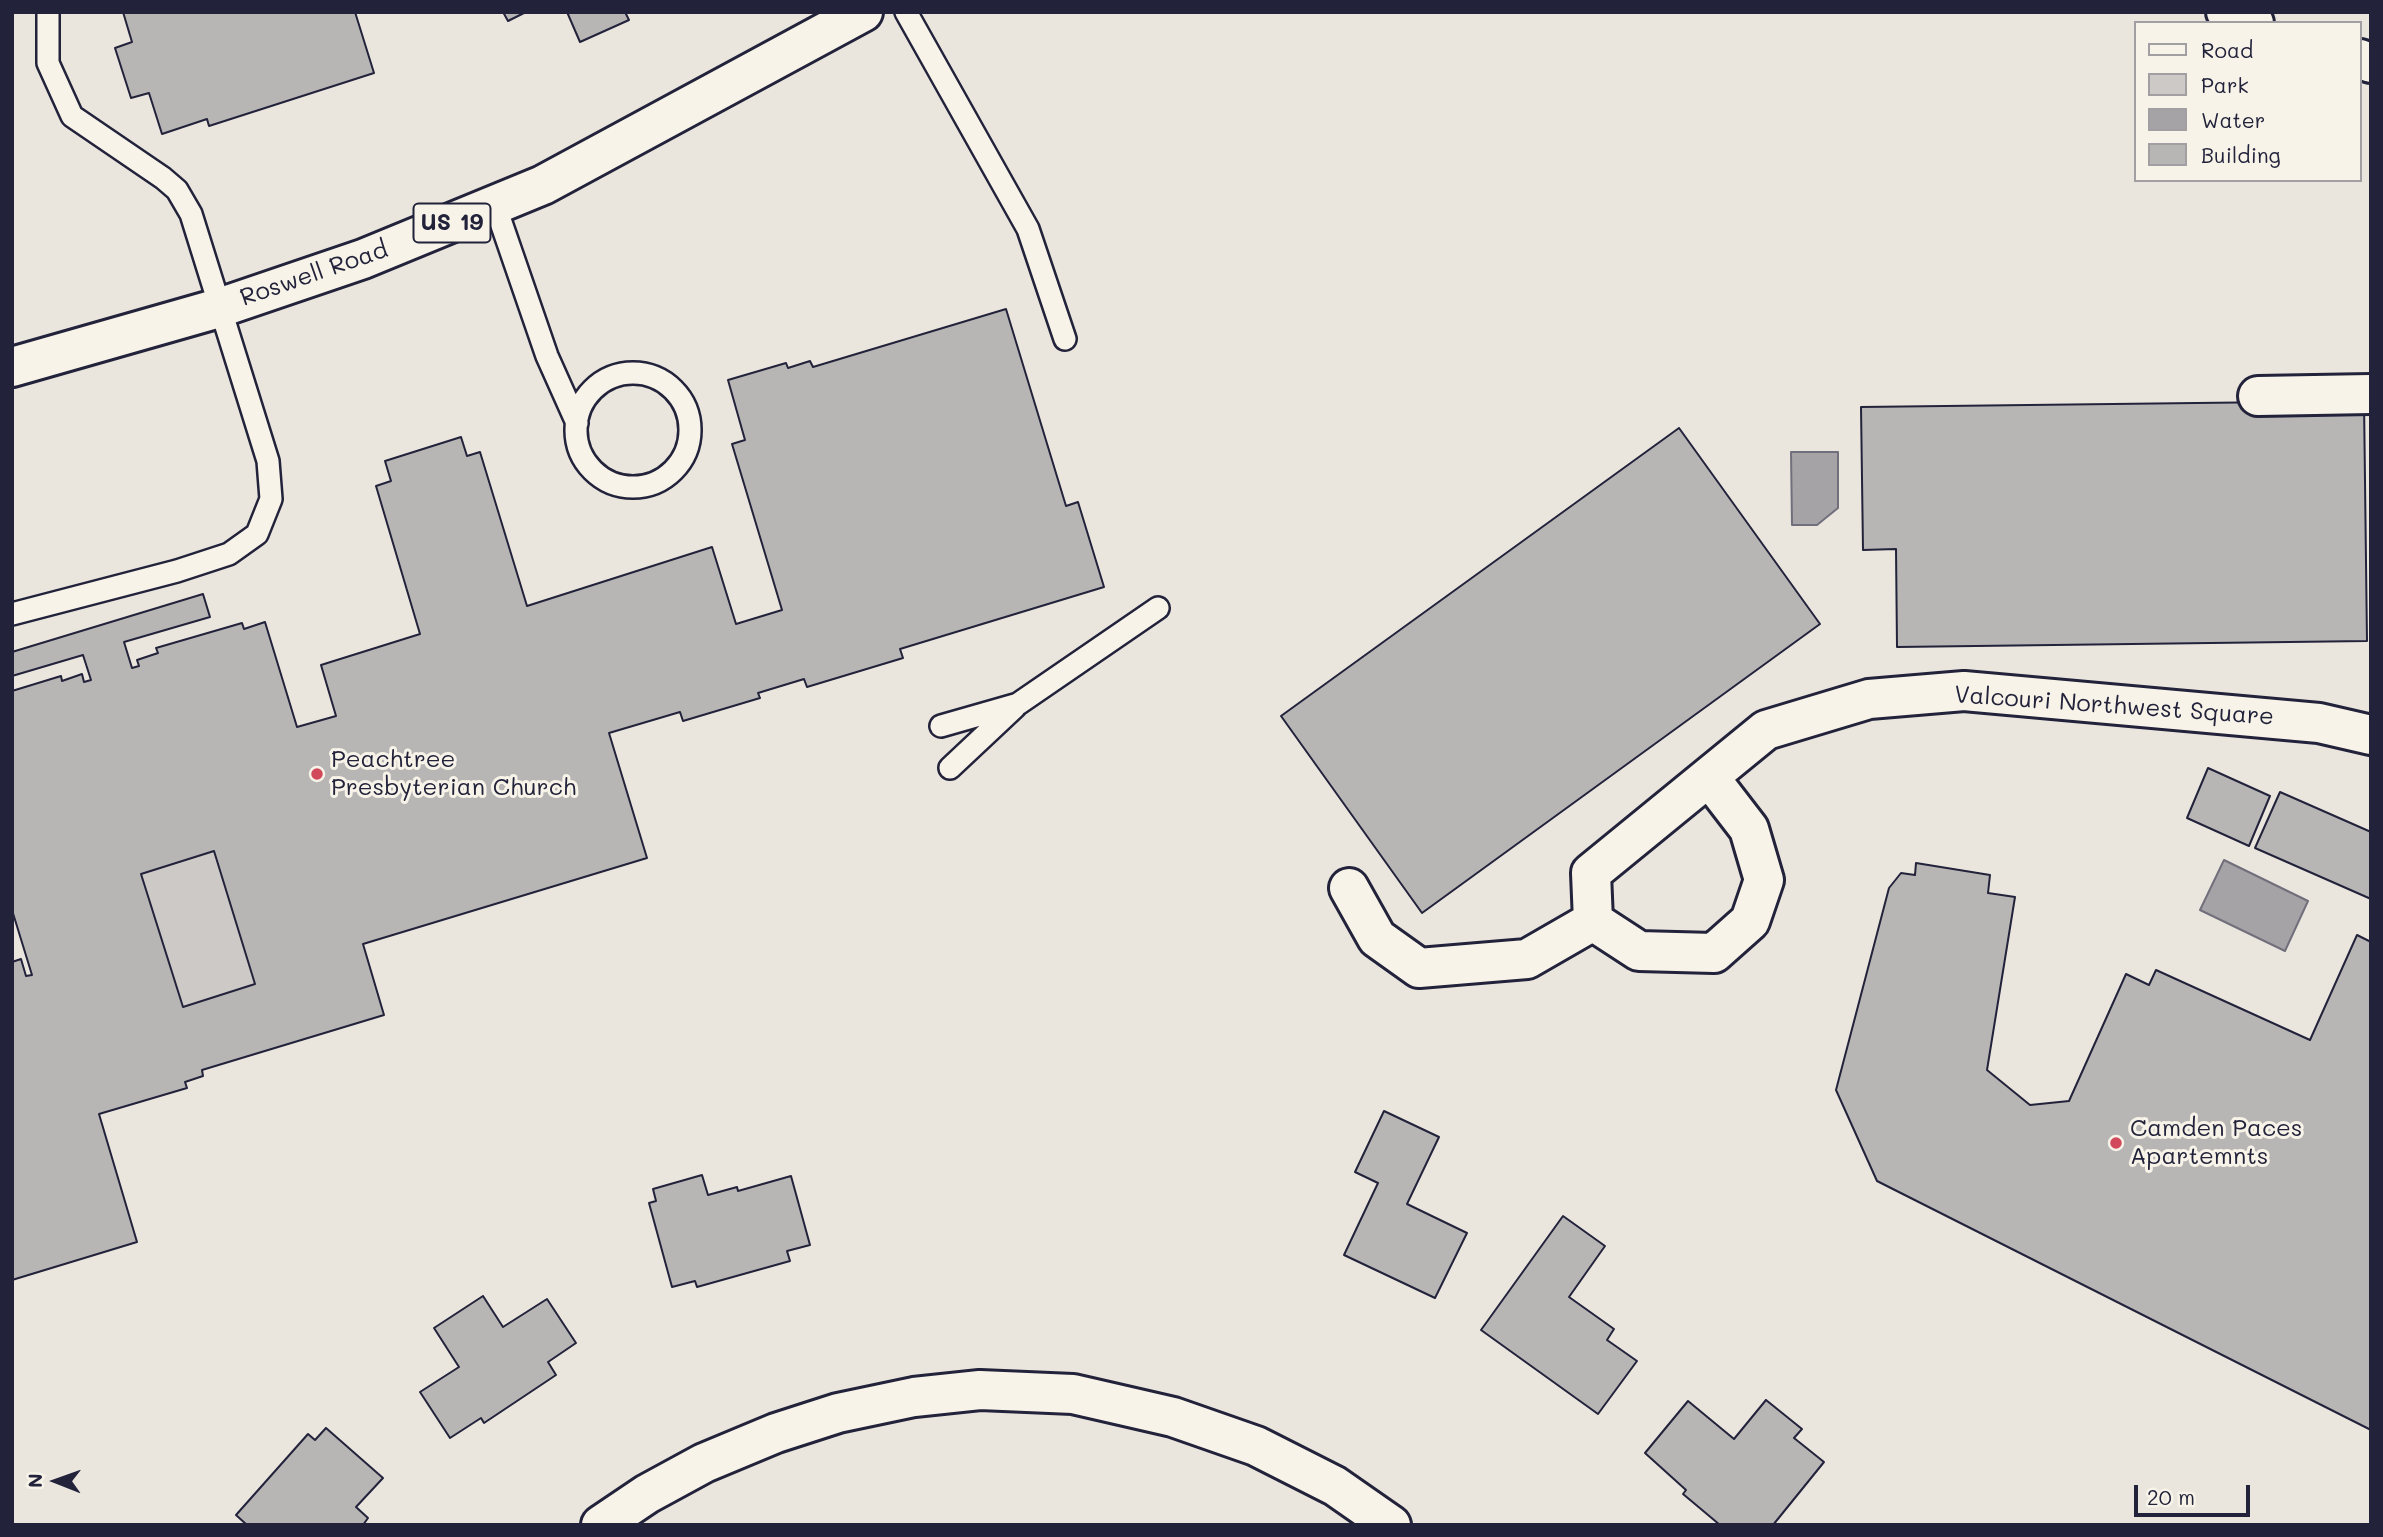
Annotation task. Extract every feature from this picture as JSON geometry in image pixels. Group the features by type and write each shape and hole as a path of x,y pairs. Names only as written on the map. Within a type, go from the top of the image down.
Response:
{"street":[{"name":"Roswell Road","path":"12,367 219,308 363,259 495,205 542,185 863,12"},
{"path":"2226,12 2250,21"},
{"path":"2258,396 2371,394"},
{"name":"Valcouri Northwest Square","path":"1594,921 1591,873 1766,730 1869,699 1964,691 2319,723 2371,735"},
{"path":"1349,888 1377,938 1419,968 1527,960 1594,921 1639,951 1714,953 1750,920 1764,880 1749,829 1709,777"},
{"path":"601,1525 647,1494 704,1463 776,1433 838,1413 901,1400 980,1390 1073,1394 1173,1417 1256,1446 1335,1486 1391,1525"}],"lane":[{"path":"12,614 190,567 229,554 257,534 271,499 272,480 191,214 177,190 72,116 48,63 48,12"},
{"path":"906,12 1028,229 1065,339"},
{"path":"495,205 547,356 577,423 577,441 583,458 594,472 609,482 626,487 643,486 667,475 684,455 690,438 689,420 683,403 673,388 641,373 623,374 599,385 582,406 577,423"},
{"path":"950,768 1018,704 1158,608"},
{"path":"941,726 1018,704"}],"green space":[{"path":"214,851 276,1047 202,1070 141,874"}],"water":[{"path":"1791,452 1838,452 1838,508 1817,525 1792,525"},
{"path":"2224,860 2308,901 2285,951 2200,910"}],"building":[{"path":"123,12 355,12 374,73 209,126 207,119 162,134 149,93 131,98 115,48 132,42"},
{"path":"503,12 526,12 508,21"},
{"path":"567,12 625,12 629,20 580,42"},
{"name":"Peachtree Presbyterian Church","path":"1006,309 1066,506 1078,502 1104,587 900,649 903,658 807,687 804,679 758,693 760,698 683,721 680,712 609,733 647,858 363,944 384,1015 202,1070 203,1076 185,1082 187,1088 99,1114 137,1242 12,1280 12,962 21,959 26,976 32,975 12,910 12,691 61,676 62,681 82,674 84,682 91,680 83,655 12,676 12,652 203,594 210,617 124,642 132,668 139,666 137,660 158,653 156,648 242,623 244,629 265,622 297,727 336,716 321,665 420,634 376,486 391,481 385,461 461,437 467,456 480,452 527,606 712,547 736,624 782,610 732,444 745,440 728,380 786,363 788,368 810,361 813,367","holes":["214,851 255,984 183,1007 141,874"]},
{"path":"2364,401 2367,641 1897,647 1896,549 1863,550 1861,407"},
{"path":"1679,428 1820,624 1422,913 1281,716"},
{"path":"2208,768 2270,796 2249,846 2187,818"},
{"path":"2280,792 2371,832 2371,899 2255,848"},
{"name":"Camden Paces Apartemnts","path":"1916,863 1990,875 1988,893 2015,897 1987,1070 2030,1105 2069,1101 2126,974 2149,985 2156,970 2310,1040 2357,935 2371,942 2371,1430 1877,1181 1836,1090 1889,888 1901,873 1915,875"},
{"path":"1384,1111 1439,1137 1407,1204 1467,1233 1435,1298 1344,1255 1378,1183 1355,1172"},
{"path":"702,1175 708,1195 737,1187 738,1191 791,1176 810,1245 787,1251 790,1261 697,1287 695,1281 672,1287 649,1203 656,1201 653,1189"},
{"path":"1563,1216 1605,1246 1569,1297 1614,1329 1607,1340 1637,1361 1598,1414 1481,1330"},
{"path":"483,1296 503,1327 547,1299 576,1343 548,1362 556,1375 484,1423 481,1418 450,1438 420,1392 459,1367 434,1328"},
{"path":"1766,1400 1802,1429 1794,1438 1824,1462 1773,1525 1720,1525 1683,1494 1686,1490 1645,1453 1688,1401 1734,1439"},
{"path":"326,1428 383,1478 356,1507 368,1518 363,1525 247,1525 236,1515 308,1434 315,1440"}],"place":[{"name":"Peachtree Presbyterian Church","path":"317,774"},
{"name":"Camden Paces Apartemnts","path":"2116,1143"}]}
